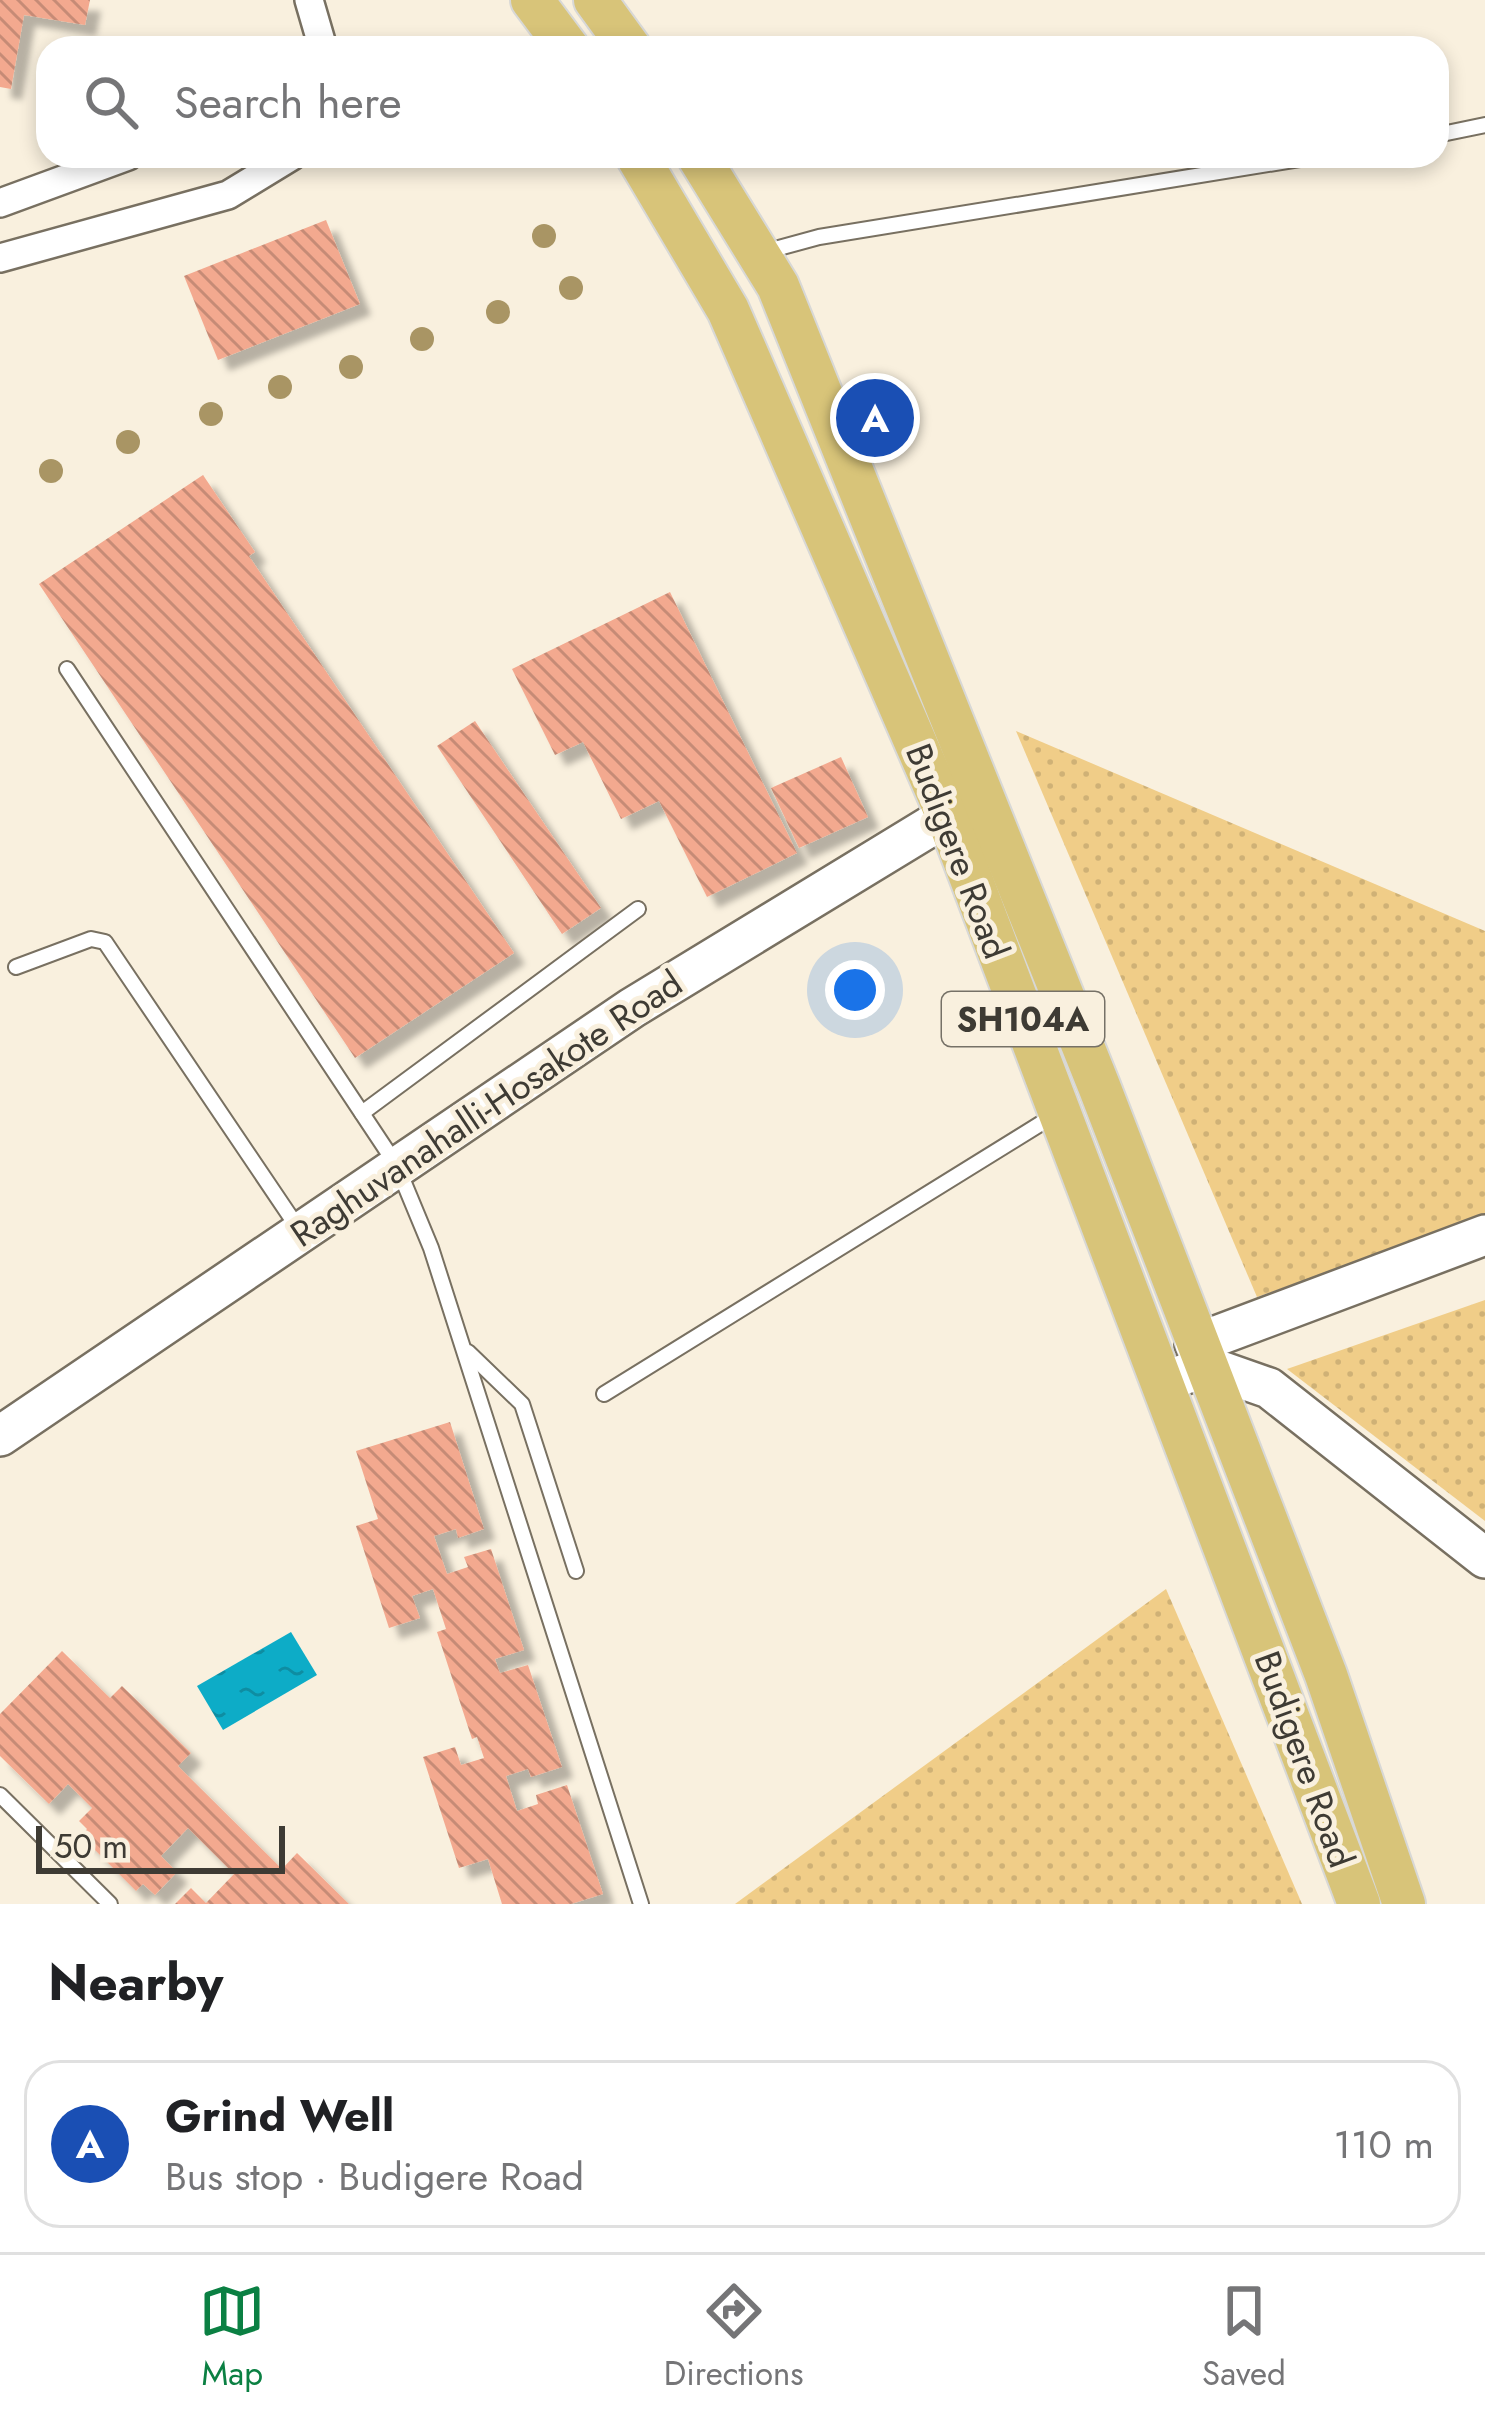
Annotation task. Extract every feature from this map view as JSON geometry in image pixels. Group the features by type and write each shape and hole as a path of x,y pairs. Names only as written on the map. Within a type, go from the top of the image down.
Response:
{"main road":[{"path":"532,0 559,36"},
{"path":"595,0 621,36"},
{"name":"Budigere Road","path":"644,168 728,310 964,805 1200,1355 1326,1675 1404,1904"},
{"name":"Budigere Road","path":"705,168 778,286 964,805 1057,1113 1359,1904"},
{"name":"Raghuvanahalli-Hosakote Road","path":"0,1436 632,1007 964,805"},
{"path":"1162,1384 1200,1355 1485,1235"},
{"path":"1200,1355 1269,1388 1485,1558"}],"street":[{"path":"309,0 320,36"},
{"path":"0,202 95,168"},
{"path":"0,258 228,194 272,168"}],"lane":[{"path":"1449,132 1485,125"},
{"path":"759,254 819,237 1244,168"},
{"path":"67,668 397,1166 431,1247 641,1904"},
{"path":"362,1112 638,909"},
{"path":"16,967 91,939 105,942 301,1232"},
{"path":"604,1394 1057,1113"},
{"path":"464,1349 522,1403 576,1571"},
{"path":"0,1795 110,1904"}],"shaded area":[{"path":"1016,731 1485,931 1485,1216 1257,1297"},
{"path":"1485,1300 1485,1521 1287,1369"},
{"path":"1166,1589 1302,1904 735,1904"}],"water":[{"path":"291,1632 317,1675 223,1730 197,1686"}],"building":[{"path":"0,0 90,0 85,25 24,15 11,89 0,87"},
{"path":"326,220 360,304 218,360 184,276"},
{"path":"203,475 255,552 249,556 514,953 355,1058 39,584"},
{"path":"670,592 797,853 707,897 659,801 621,819 583,742 555,755 512,669"},
{"path":"475,721 601,908 562,934 437,746"},
{"path":"841,757 868,817 799,848 771,788"},
{"path":"450,1422 484,1529 458,1538 456,1529 434,1536 447,1574 468,1567 464,1557 491,1549 524,1650 495,1659 500,1673 528,1665 562,1767 531,1777 528,1769 506,1776 517,1811 538,1804 536,1795 567,1785 603,1894 571,1904 502,1904 488,1859 459,1868 423,1757 455,1747 461,1765 484,1758 477,1737 472,1739 437,1632 446,1629 433,1589 412,1596 420,1618 389,1628 356,1526 378,1519 356,1451"},
{"path":"62,1651 110,1698 122,1686 191,1753 178,1766 282,1869 297,1853 349,1904 175,1904 191,1888 206,1903 234,1874 188,1828 161,1856 177,1872 155,1895 143,1884 136,1891 81,1836 87,1829 79,1821 92,1808 68,1784 49,1804 0,1756 0,1714"}],"place":[{"name":"Grind Well","path":"875,418"}]}
